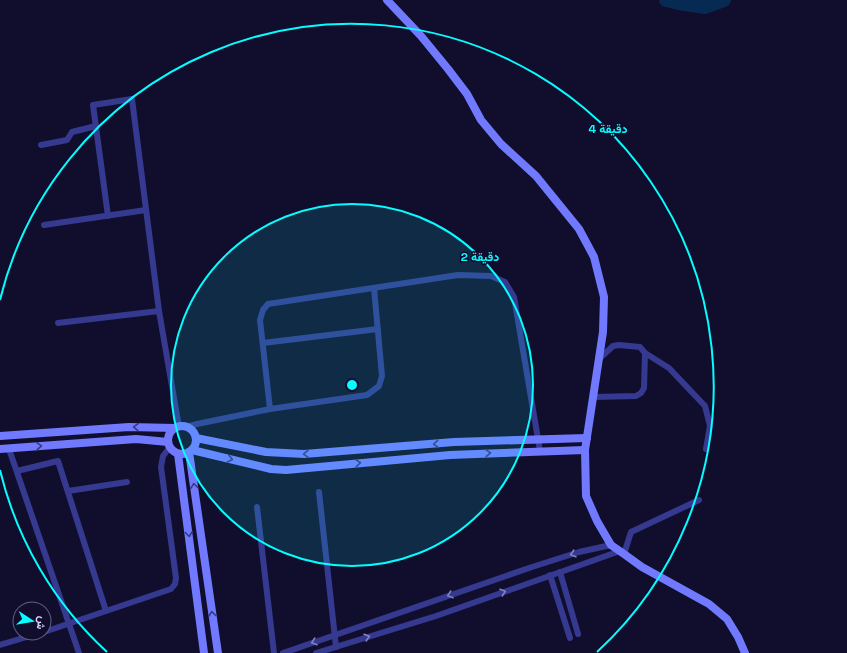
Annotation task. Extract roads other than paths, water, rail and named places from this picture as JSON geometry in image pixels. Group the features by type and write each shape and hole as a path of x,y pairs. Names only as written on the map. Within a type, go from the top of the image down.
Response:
{"street":[{"path":"387,0 421,36 448,69 466,94 481,120 501,144 536,176 579,229 594,256 604,297 603,332 585,450 586,496 597,522 611,545 656,575 709,604 727,619 738,637 745,653"},
{"path":"108,216 93,105 132,99 159,311 180,427"},
{"path":"41,145 67,140 72,132 96,126"},
{"path":"44,225 146,210"},
{"path":"270,409 260,320 263,310 268,304 458,275 491,276 505,282 514,297 540,452"},
{"path":"0,436 129,427 180,427 270,409 367,395 379,386 382,376 374,288"},
{"path":"58,323 159,311"},
{"path":"262,343 378,329"},
{"path":"598,360 613,346 619,345 640,347 646,353 669,368 705,406 710,426 706,449"},
{"path":"593,398 636,396 641,393 644,388 646,353"},
{"path":"180,427 193,431 196,438 195,444 190,451 218,653"},
{"path":"180,427 168,437 169,445 172,450 178,454 190,451 271,469 286,470 450,455 585,450"},
{"path":"196,438 266,452 304,454 454,442 587,438"},
{"path":"0,449 136,439 169,445"},
{"path":"52,629 171,589 175,584 176,578 161,467 163,456 169,445"},
{"path":"9,449 79,653"},
{"path":"178,454 204,653"},
{"path":"17,471 58,461 106,611"},
{"path":"68,491 127,482"},
{"path":"319,492 336,647"},
{"path":"316,653 436,616 550,575 622,553 631,532 699,500"},
{"path":"257,507 274,653"},
{"path":"283,653 532,567 579,552 611,545"},
{"path":"560,572 578,634"},
{"path":"550,575 570,638"},
{"path":"0,645 13,641"}],"waterway":[{"path":"666,0 705,7 724,0"}]}
